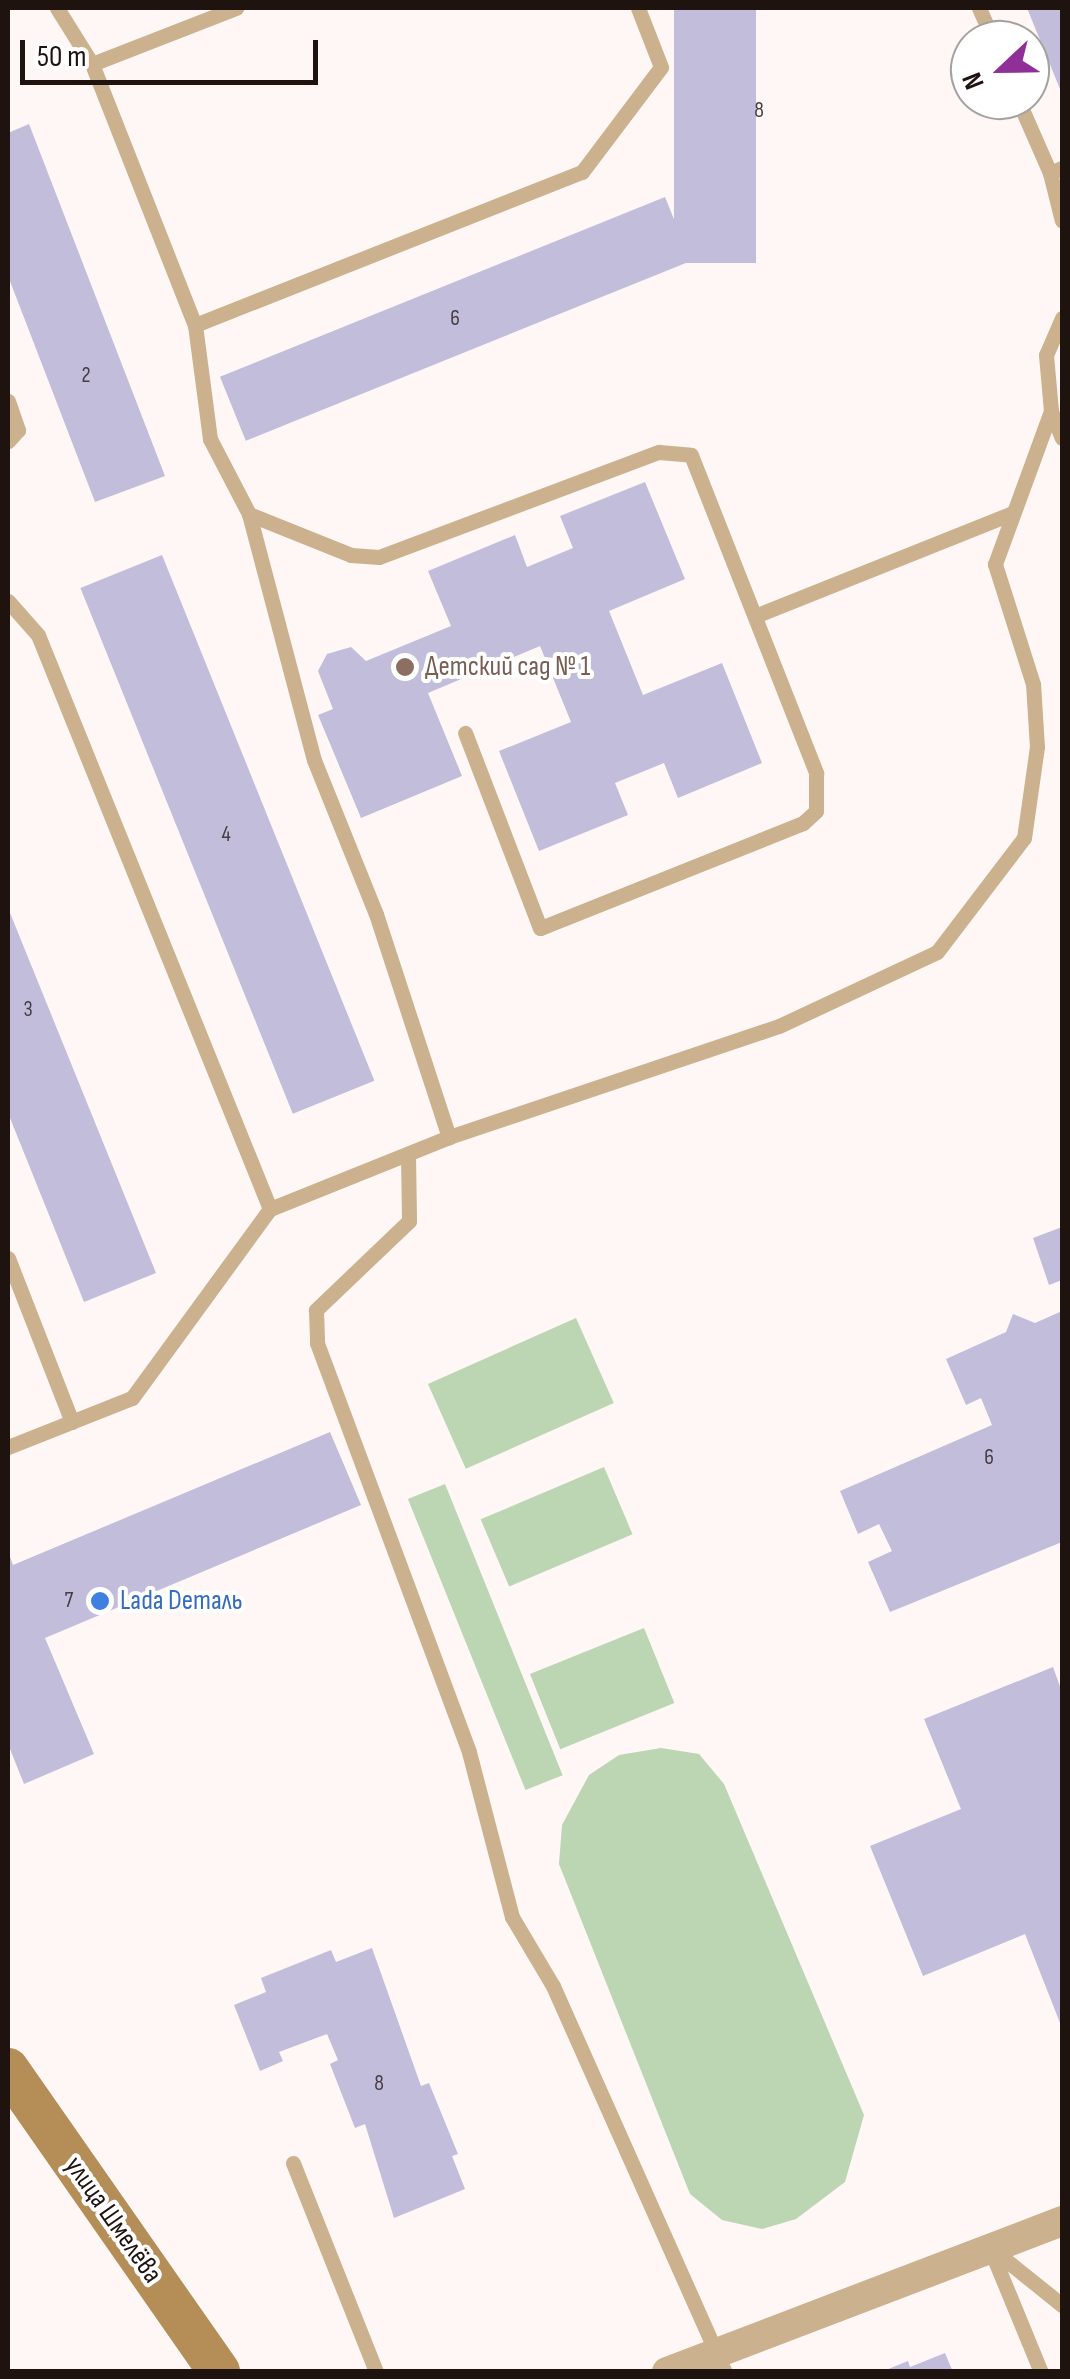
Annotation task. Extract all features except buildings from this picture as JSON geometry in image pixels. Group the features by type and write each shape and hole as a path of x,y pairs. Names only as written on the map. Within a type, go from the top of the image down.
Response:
{"main road":[{"name":"улица Шмелёва","path":"8,2069 219,2372"}],"street":[{"path":"667,2372 721,2362 989,2246 1062,2221"}],"lane":[{"path":"56,8 92,64 195,325 210,439 249,514 314,760 376,914 449,1137"},
{"path":"92,64 236,8"},
{"path":"195,325 582,172 661,67 638,8"},
{"path":"1029,120 1056,171 1062,222"},
{"path":"1062,318 1046,355 1051,411 1062,438"},
{"path":"8,401 18,430 8,441"},
{"path":"8,1447 132,1398 270,1209 449,1137 779,1026 938,952 1024,838 1037,747 1033,684 995,564 1051,411"},
{"path":"249,514 352,555 379,556 678,451 691,455 816,773 816,811 803,824 540,928 465,733"},
{"path":"755,616 1013,514"},
{"path":"8,601 38,635 270,1209"},
{"path":"408,1154 409,1221 316,1310 317,1343 469,1752 512,1917 553,1986 721,2362"},
{"path":"8,1258 72,1422"},
{"path":"294,2163 376,2372"},
{"path":"989,2246 1062,2304"},
{"path":"989,2246 1041,2372"}],"green space":[{"path":"576,1318 614,1403 466,1469 428,1384"},
{"path":"604,1467 633,1534 509,1587 481,1519"},
{"path":"445,1484 563,1775 526,1790 408,1499"},
{"path":"644,1628 674,1703 560,1749 530,1674"},
{"path":"661,1748 699,1754 724,1784 864,2115 845,2182 796,2219 762,2229 722,2220 690,2194 559,1864 562,1825 589,1775 619,1755"}],"place":[{"name":"Детский сад № 1","path":"405,667"},
{"name":"Lada Dеталь","path":"100,1601"}]}
